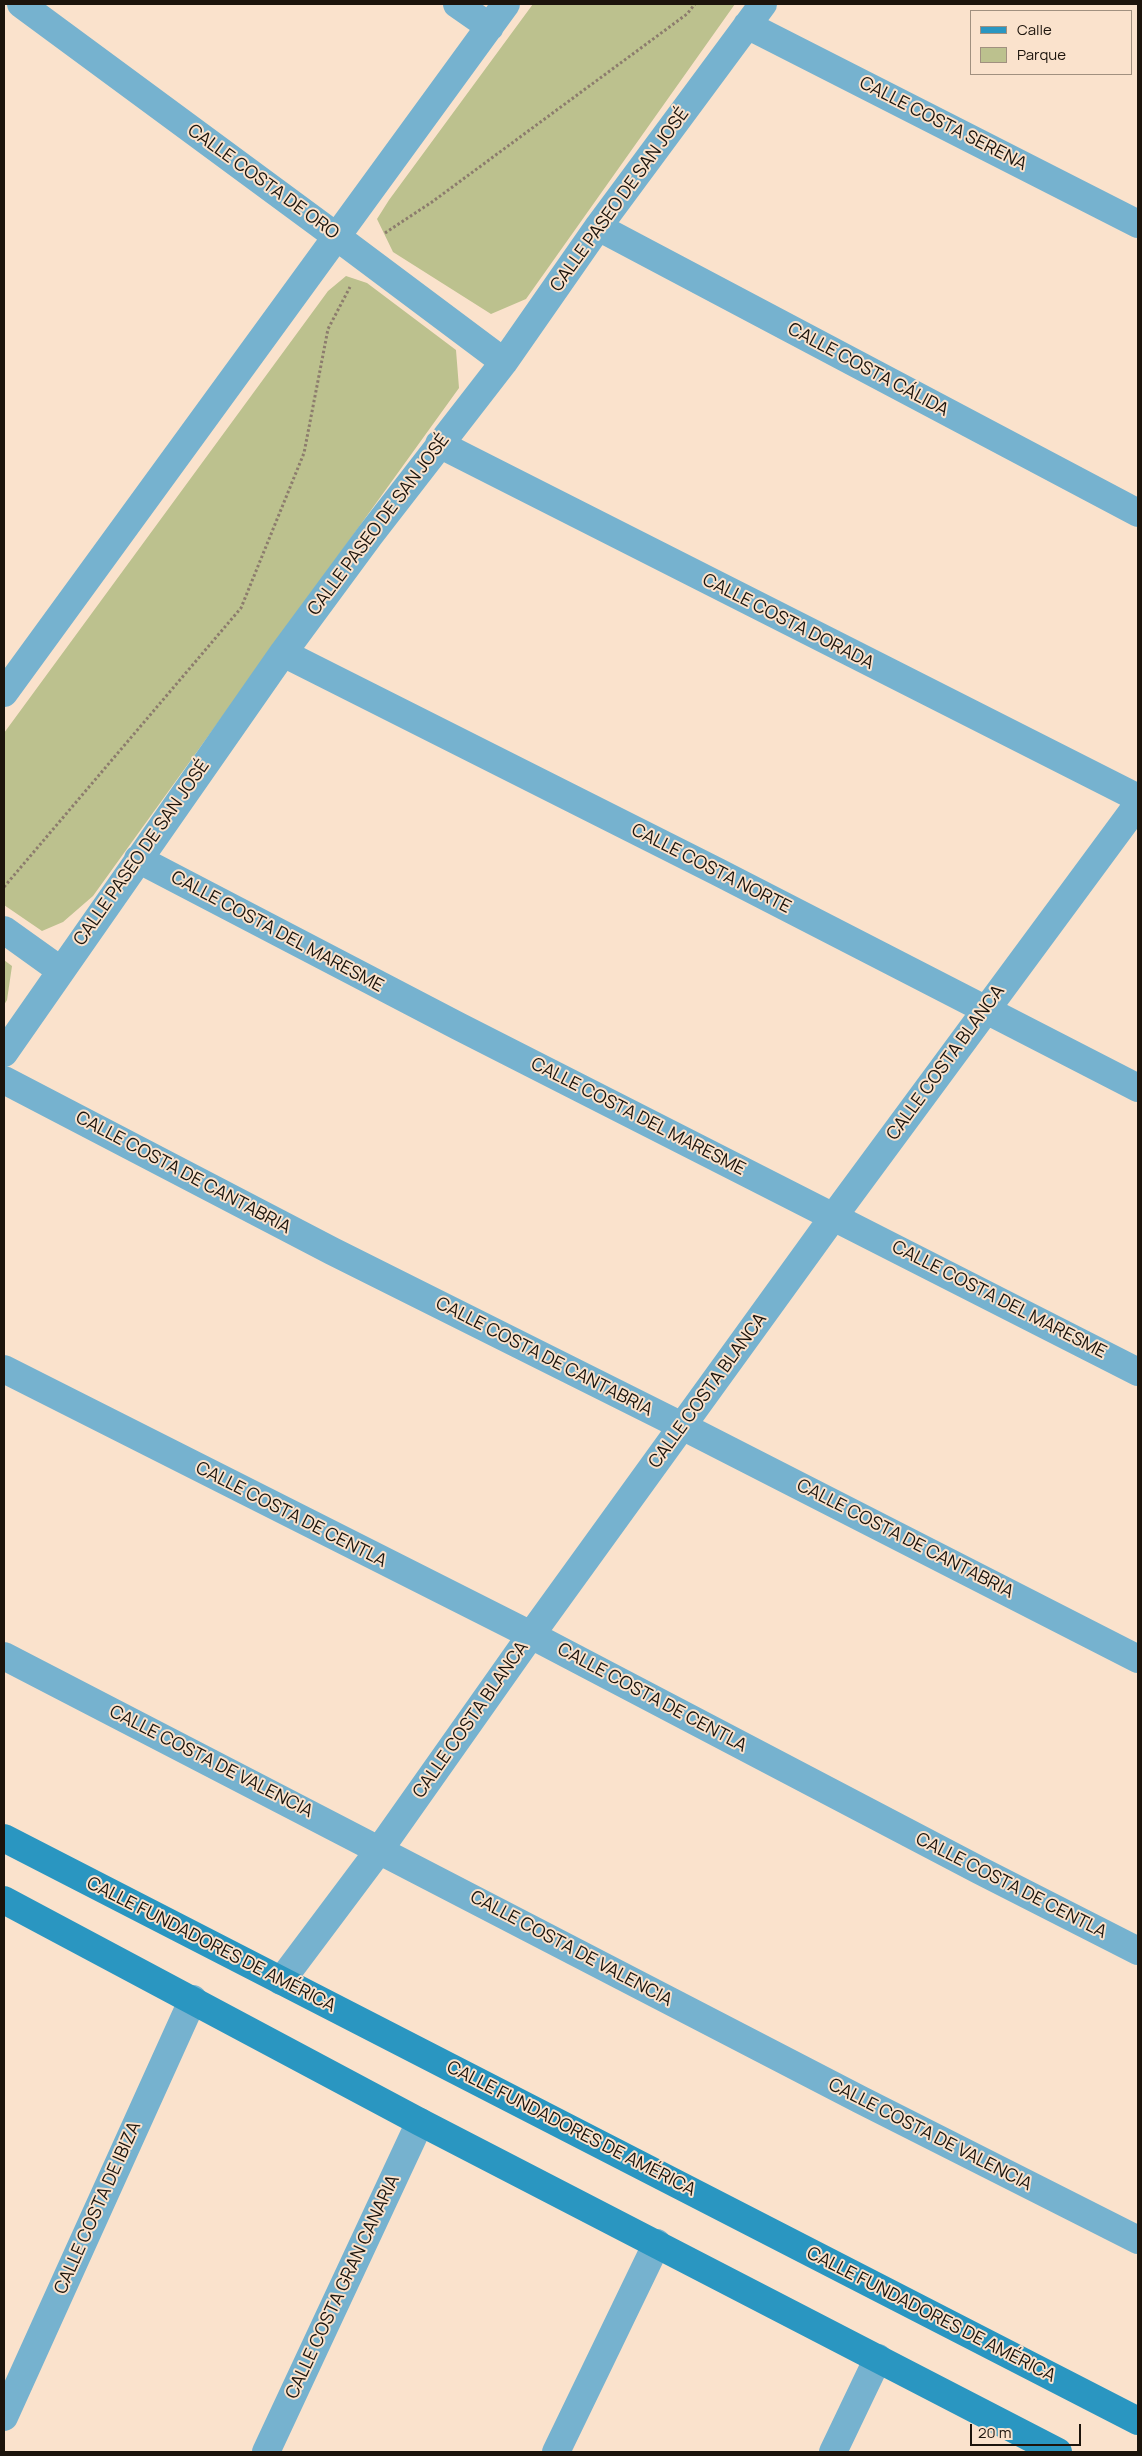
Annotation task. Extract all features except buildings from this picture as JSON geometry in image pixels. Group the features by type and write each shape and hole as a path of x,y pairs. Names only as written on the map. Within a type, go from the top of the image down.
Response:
{"main road":[{"name":"CALLE FUNDADORES DE AMÉRICA","path":"4,1838 1138,2421"},
{"path":"4,1900 193,1999 420,2122 1058,2452"}],"street":[{"name":"CALLE COSTA DE ORO","path":"21,4 504,362"},
{"path":"457,4 490,27"},
{"path":"4,693 506,4"},
{"name":"CALLE COSTA SERENA","path":"755,14 1138,224"},
{"name":"CALLE PASEO DE SAN JOSÉ","path":"4,1053 60,970 283,653 439,444 504,362 598,227 755,14"},
{"name":"CALLE COSTA CÁLIDA","path":"598,227 1138,513"},
{"name":"CALLE COSTA DORADA","path":"439,444 1138,798"},
{"name":"CALLE COSTA NORTE","path":"283,653 986,1008 1138,1088"},
{"name":"CALLE COSTA BLANCA","path":"281,1981 380,1849 531,1635 834,1216 1138,804"},
{"name":"CALLE COSTA DEL MARESME","path":"138,859 466,1030 1138,1372"},
{"path":"4,930 60,970"},
{"name":"CALLE COSTA DE CANTABRIA","path":"4,1080 332,1251 682,1426 1138,1659"},
{"name":"CALLE COSTA DE CENTLA","path":"4,1369 531,1635 979,1870 1138,1951"},
{"name":"CALLE COSTA DE VALENCIA","path":"4,1656 380,1849 852,2096 1138,2240"},
{"name":"CALLE COSTA DE IBIZA","path":"4,2417 193,1999"},
{"name":"CALLE COSTA GRAN CANARIA","path":"266,2452 420,2122"},
{"path":"556,2452 657,2243"},
{"path":"833,2452 878,2358"}],"path":[{"path":"4,887 242,608 304,453 328,329 365,258 388,229 432,202 687,14 695,4"}],"green space":[{"path":"533,4 735,4 526,299 491,314 393,252 377,219"},
{"path":"346,276 367,283 456,350 459,388 93,896 63,922 42,931 4,905 4,733 328,291"},
{"path":"4,960 12,966 7,1000 4,1005"}]}
